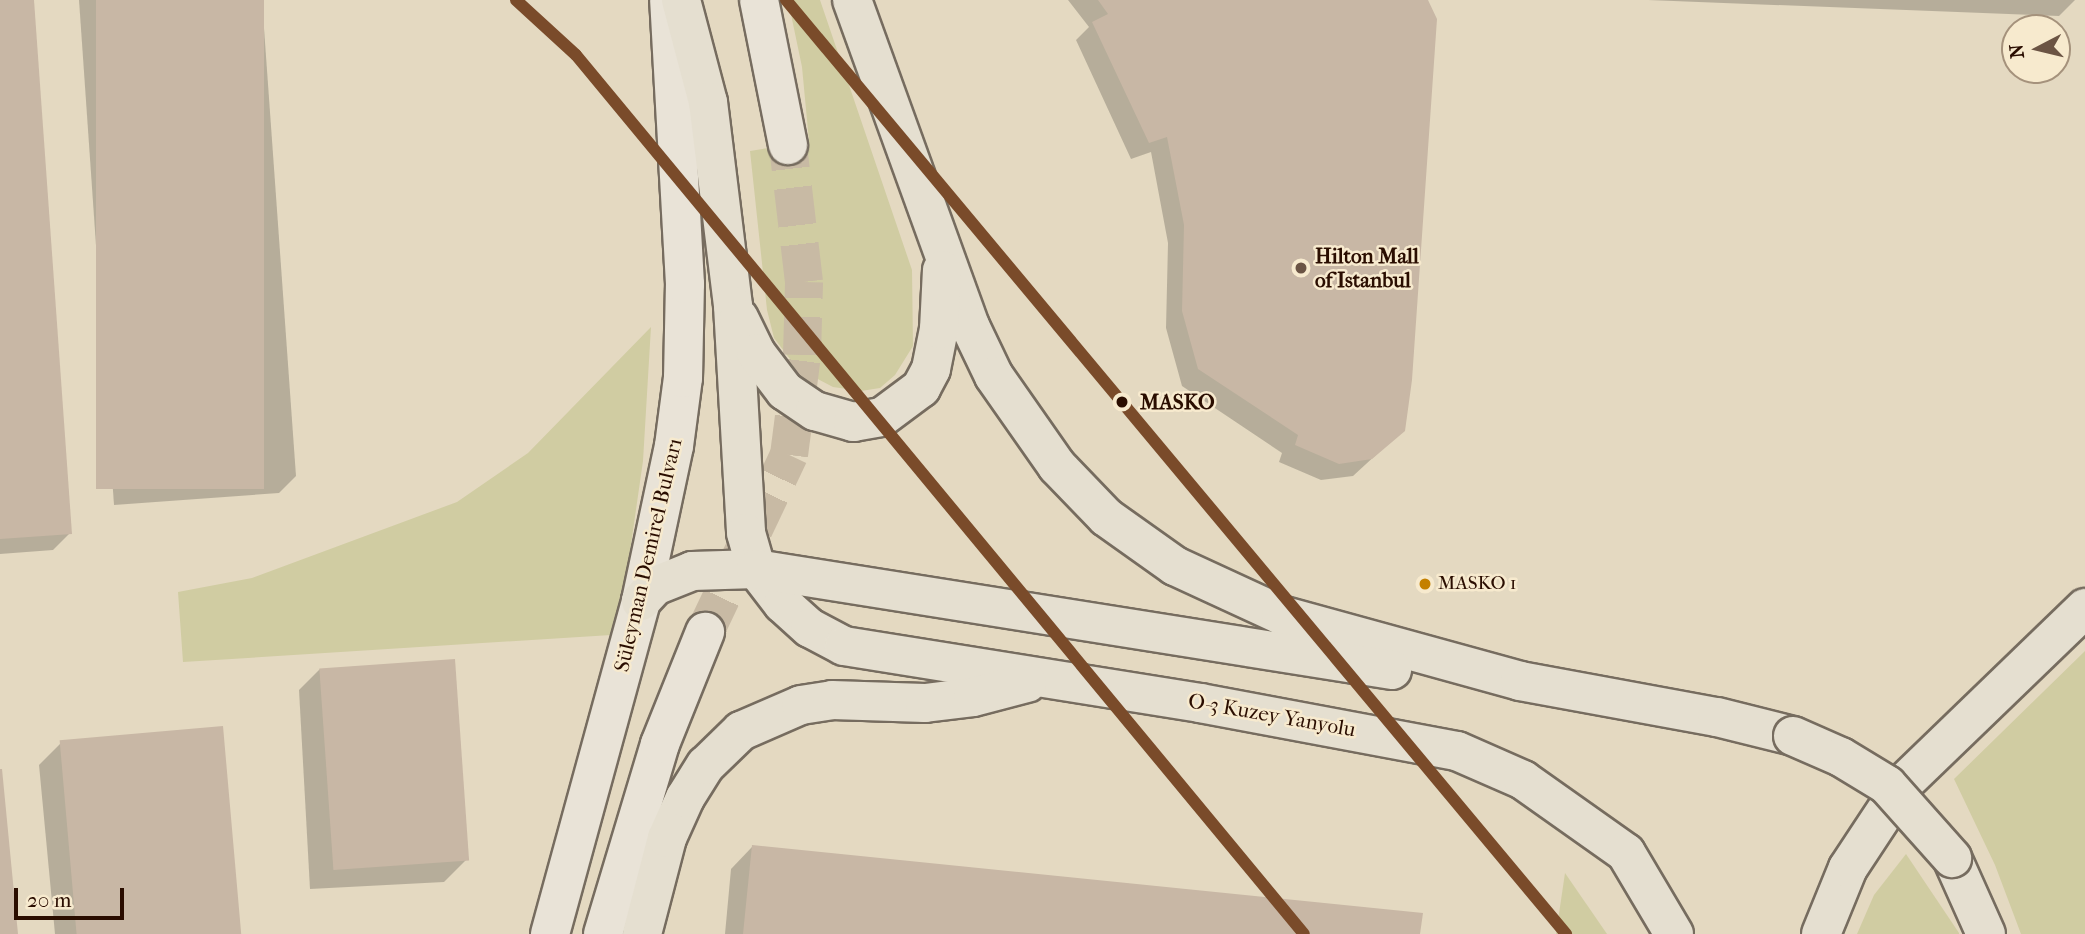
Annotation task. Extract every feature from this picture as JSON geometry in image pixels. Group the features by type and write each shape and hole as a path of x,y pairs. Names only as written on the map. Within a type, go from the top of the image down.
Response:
{"main road":[{"name":"Süleyman Demirel Bulvarı","path":"550,934 641,601 668,481 683,378 685,284 669,0"},
{"path":"681,0 708,102 733,306 742,505 756,569"},
{"path":"759,0 788,145"},
{"path":"852,0 970,326 993,376 1057,466 1106,517 1175,566 1281,615 1520,681 1704,714 1793,736 1841,757 1887,785 1952,858 1986,934"},
{"path":"733,306 755,353 785,391 815,411 853,422 882,417 921,388 931,369 942,296 940,237"},
{"path":"641,601 656,586 692,571 756,569 1419,674 1520,681"},
{"name":"O-3 Kuzey Yanyolu","path":"756,569 810,628 844,646 1046,678 1457,751 1522,780 1626,853 1674,934"},
{"path":"1821,934 1848,868 1905,783 2085,608"},
{"path":"603,934 660,744 705,632"},
{"path":"642,934 667,838 685,798 706,765 741,731 801,705 832,700 937,701 973,697 1046,678"}],"shaded area":[{"path":"788,0 820,0 912,270 913,346 895,375 880,388 861,391 833,387 793,363 774,338 767,310 750,151 809,141 802,67"},
{"path":"651,327 643,461 626,579 611,635 183,662 178,592 252,578 457,502 528,453"},
{"path":"2085,651 2085,934 2021,934 1995,865 1954,779"},
{"path":"1906,854 1959,934 1857,934 1874,895"},
{"path":"1565,873 1607,934 1556,934"}],"building":[{"path":"0,0 34,0 72,534 0,539"},
{"path":"96,0 264,0 264,489 96,489"},
{"name":"Hilton Mall of Istanbul","path":"1098,0 1428,0 1437,19 1412,380 1405,431 1372,459 1339,464 1295,445 1298,435 1198,369 1182,311 1184,225 1167,137 1149,143 1092,22 1108,14"},
{"path":"455,659 469,861 333,870 319,668"},
{"path":"223,726 241,934 77,934 60,740"},
{"path":"2,769 18,934 0,934"},
{"path":"752,845 1423,913 1420,934 743,934"}],"tunnel":[{"path":"705,632 789,455 802,355 804,282 788,145"}],"transit line":[{"path":"516,0 576,55 1304,934"},
{"path":"786,0 1566,934"}],"place":[{"name":"Hilton Mall of Istanbul","path":"1301,268"},
{"name":"MASKO","path":"1122,402"},
{"name":"MASKO 1","path":"1425,584"}]}
